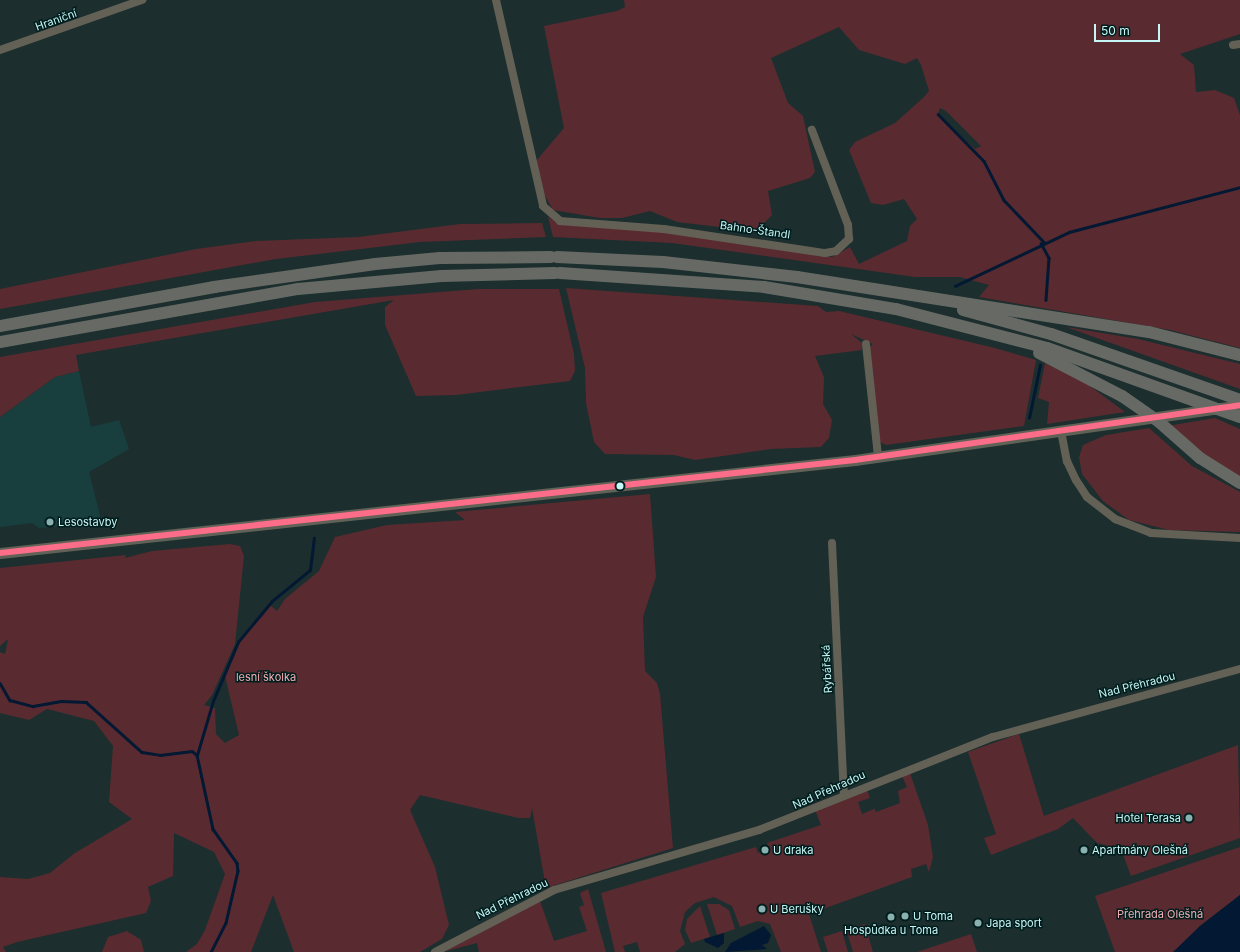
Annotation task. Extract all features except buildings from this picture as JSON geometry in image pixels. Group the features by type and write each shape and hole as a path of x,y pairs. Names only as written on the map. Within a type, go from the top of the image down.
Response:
{"highway":[{"path":"0,326 214,287 368,264 440,258 554,257 743,270 1143,331 1240,354"},
{"path":"0,342 298,289 441,276 558,273 764,287 838,298 953,322 1120,372 1240,417"},
{"path":"874,290 1051,334 1240,400"},
{"path":"953,322 1030,349 1105,386 1158,421 1208,465 1240,483"}],"main road":[{"path":"0,552 878,456 1104,426 1240,405"}],"street":[{"name":"Hraniční","path":"0,50 142,0"},
{"name":"Bahno-Štandl","path":"496,0 543,206 560,221 664,229 825,253 836,251 849,239 848,225 812,130"},
{"path":"866,344 878,456"},
{"path":"1061,431 1067,460 1076,480 1087,497 1115,519 1151,533 1240,538"},
{"name":"Rybářská","path":"832,543 844,794"},
{"name":"Nad Přehradou","path":"435,952 554,890 759,830 815,810 844,794 1023,728 1240,668"}],"shaded area":[{"path":"79,371 91,427 119,420 129,449 89,472 102,523 39,528 32,523 0,527 0,417 55,377"},
{"path":"1240,895 1240,952 1173,952 1200,926"},
{"path":"764,926 771,935 768,943 762,945 767,949 725,952 731,943"},
{"path":"724,933 724,943 718,948 705,942 704,939"}],"green space":[{"path":"624,0 1240,0 1240,34 1180,54 1194,65 1196,92 1215,90 1234,98 1240,115 1240,348 1170,330 979,297 989,285 960,277 915,277 672,243 553,237 548,217 560,224 679,233 832,257 850,247 859,264 907,241 910,226 917,219 904,199 883,205 871,203 849,150 855,142 895,123 924,97 929,91 921,65 917,58 905,64 859,50 839,27 771,58 788,103 803,116 815,172 810,178 768,191 772,215 759,228 746,230 677,222 650,211 622,218 600,218 553,210 543,192 536,161 564,128 544,26 617,11 625,7","holes":["940,108 946,111 981,146 975,149 938,114"]},
{"path":"542,223 546,237 420,242 276,259 0,309 0,289 196,249 256,241 358,237 460,224"},
{"path":"566,288 818,306 826,312 839,311 995,348 1036,360 1024,426 886,445 880,442 869,348 873,344 851,334 862,343 862,350 815,356 824,377 823,404 832,420 829,438 821,447 770,449 695,460 674,455 605,454 594,442 586,403 585,368"},
{"path":"478,289 559,289 574,354 575,371 570,381 456,395 416,396 385,325 385,307 394,300 76,355 79,371 55,377 0,417 0,357 315,302"},
{"path":"1066,327 1138,339 1240,364 1240,389"},
{"path":"1045,363 1079,378 1125,412 1047,424 1049,402 1038,398"},
{"path":"1215,418 1240,429 1240,477 1202,456 1167,426"},
{"path":"1149,428 1192,466 1240,492 1240,532 1169,530 1129,520 1103,501 1082,474 1079,457 1083,445 1106,435"},
{"name":"lesní školka","path":"650,494 656,577 643,617 645,671 657,683 660,694 673,848 546,888 532,808 530,818 519,818 420,795 410,810 435,867 449,925 442,939 420,952 294,952 273,895 251,952 186,952 197,944 205,930 225,874 214,852 174,833 173,876 148,887 151,901 146,913 17,942 3,947 6,952 0,952 0,877 28,879 50,873 75,853 132,819 109,802 113,746 94,721 47,709 29,720 0,713 0,652 5,654 8,639 0,646 0,568 126,555 125,558 152,551 230,544 240,546 244,556 235,644 212,695 204,705 215,708 216,734 225,743 239,735 225,676 239,640 263,611 270,605 277,611 285,599 319,571 335,537 387,525 465,520 455,512"},
{"path":"1019,734 1044,816 1238,745 1240,838 1131,876 1121,849 1097,843 1073,818 1058,829 991,855 984,838 996,834 968,752"},
{"path":"910,773 928,825 933,857 929,872 926,864 911,869 912,877 809,914 821,952 781,952 770,924 758,921 740,927 732,906 714,897 695,903 685,912 680,931 685,944 675,952 640,952 637,942 623,946 625,952 615,952 601,893 756,847 758,853 769,849 767,843 821,825 815,810 867,790 870,798 858,802 862,814 874,809 872,804 876,812 900,803 898,791 907,787 902,776"},
{"name":"Přehrada Olešná","path":"1240,847 1240,895 1200,926 1186,943 1173,952 1115,952 1095,896"},
{"path":"588,889 606,952 479,952 477,943 443,952 540,901 554,941 587,931 579,907 584,905 580,893"},
{"path":"707,904 719,904 729,910 735,929 717,935"},
{"path":"700,906 710,937 691,943 685,930 687,919"},
{"path":"865,924 873,952 853,952 846,929"},
{"path":"127,931 141,940 144,952 102,952 108,937"},
{"path":"842,931 848,952 828,952 823,937"},
{"path":"971,934 977,952 917,952"}],"waterway":[{"path":"938,114 984,161 1004,200 1044,242"},
{"path":"955,286 1069,232 1240,187"},
{"path":"1041,243 1049,258 1046,300"},
{"path":"1029,418 1040,365"},
{"path":"197,755 213,701 238,642 272,601 310,570 314,538"},
{"path":"0,683 10,700 33,706 61,701 86,702 142,752 160,755 192,751 197,755 213,829 237,863 238,871 226,923 211,952"}],"transit line":[{"path":"0,553 855,460 1240,405"}],"place":[{"name":"Lesostavby","path":"50,522"},
{"name":"Hotel Terasa","path":"1189,818"},
{"name":"U draka","path":"765,850"},
{"name":"Apartmány Olešná","path":"1084,850"},
{"name":"U Berušky","path":"762,909"},
{"name":"U Toma","path":"905,916"},
{"name":"Hospůdka u Toma","path":"891,917"},
{"name":"Japa sport","path":"978,923"}]}
